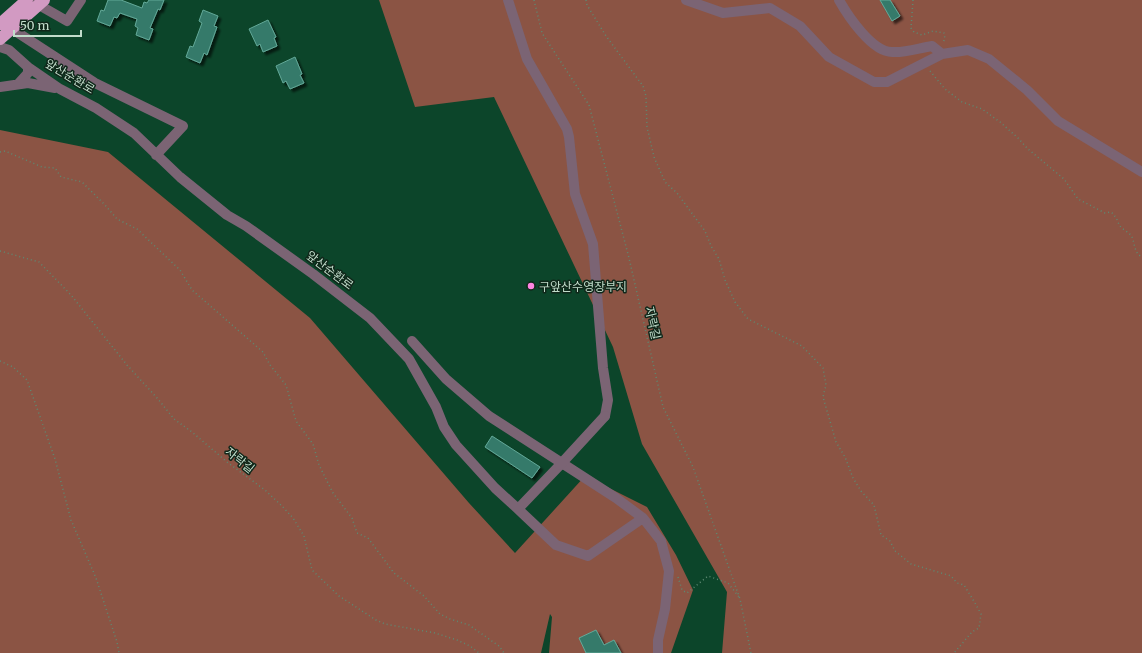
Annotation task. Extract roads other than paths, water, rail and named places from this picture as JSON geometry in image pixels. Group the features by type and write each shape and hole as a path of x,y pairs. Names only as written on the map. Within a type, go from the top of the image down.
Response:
{"highway":[{"path":"0,24 28,0"},
{"path":"0,39 44,0"}],"street":[{"path":"28,0 67,21 81,0"},
{"path":"508,0 527,59 567,129 575,194 593,244 603,368 608,400 605,416 560,466 518,509"},
{"path":"686,0 723,14 770,8 800,26 828,57 874,82 887,82 924,64 940,52 968,50 988,59 1026,90 1058,121 1142,172"},
{"path":"839,0 848,16 867,38 882,51 893,53 932,46 940,52"},
{"path":"0,20 95,83 183,126 156,155"},
{"path":"0,34 26,38"},
{"name":"앞산순환로","path":"0,47 8,50 28,67 60,89 96,108 134,133 180,177 227,215 246,226 313,274 370,318 409,358 436,407 444,427 456,445 495,488 556,545 588,556 643,518"},
{"path":"18,84 28,73 28,67"},
{"path":"0,87 28,83 60,89"},
{"path":"412,341 446,379 489,416 616,498 643,518 661,541 669,571 665,608 658,640 658,653"}],"place":[{"name":"구앞산수영장부지","path":"531,286"}]}
